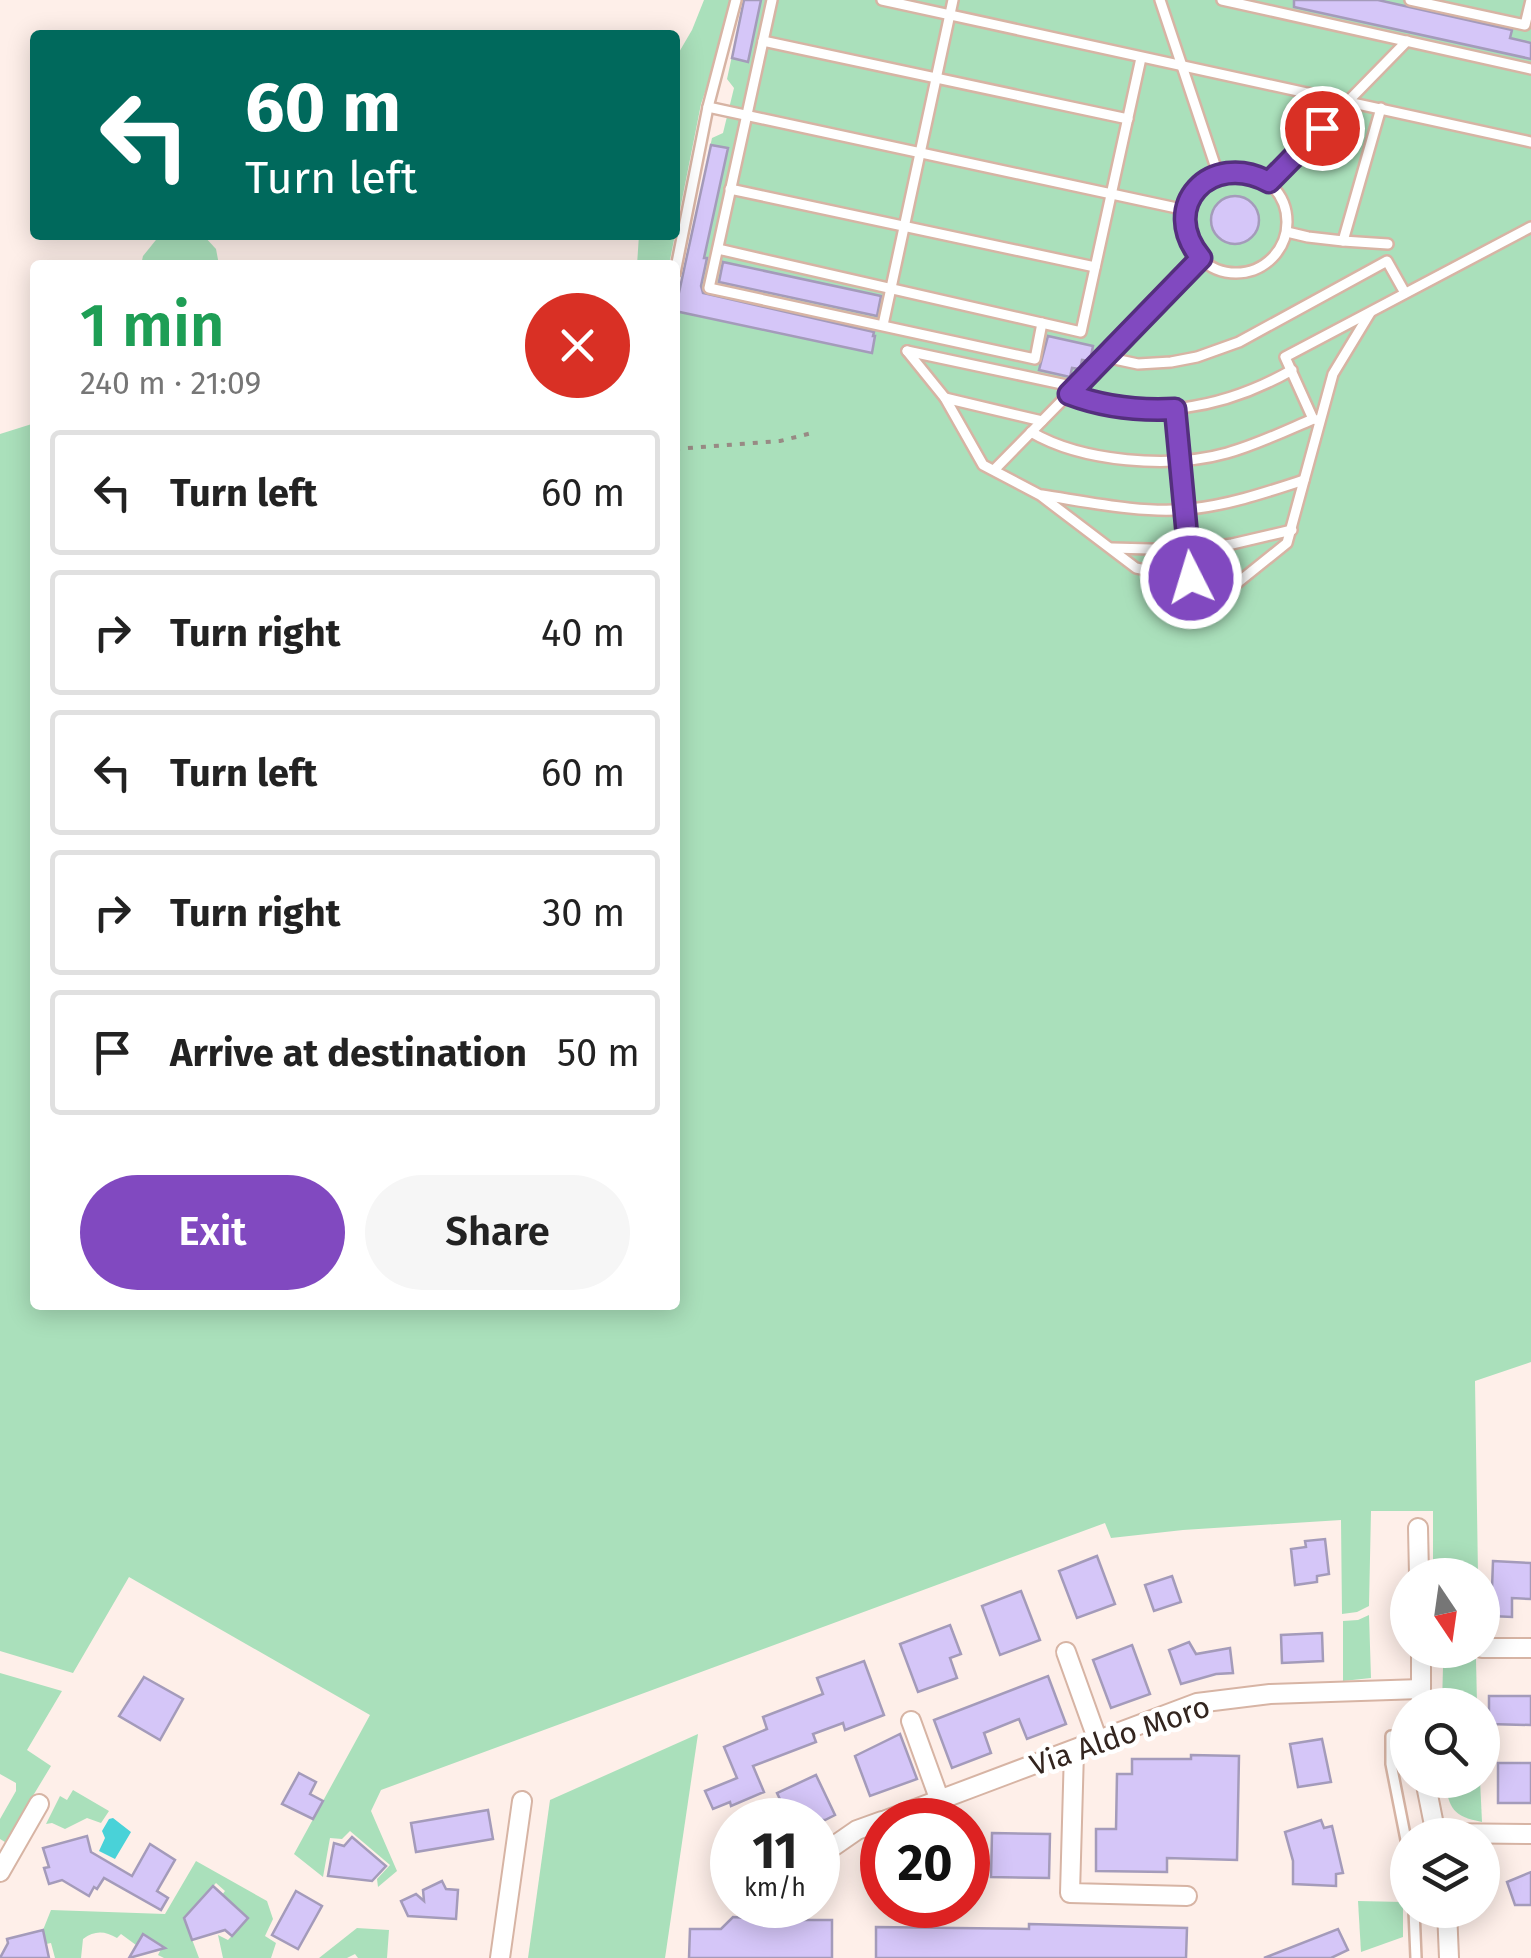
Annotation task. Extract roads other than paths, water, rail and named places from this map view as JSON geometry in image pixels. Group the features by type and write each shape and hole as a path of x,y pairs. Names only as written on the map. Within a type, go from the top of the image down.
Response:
{"street":[{"path":"1418,1528 1419,1558"},
{"path":"1500,1648 1531,1648"},
{"path":"1066,1652 1098,1742"},
{"name":"Via Aldo Moro","path":"948,1798 1197,1703 1270,1694 1390,1696"},
{"path":"912,1721 939,1798"},
{"path":"1074,1751 1070,1893 1187,1896"},
{"path":"500,1958 522,1801"},
{"path":"0,1872 38,1804"},
{"path":"1500,1834 1531,1834"},
{"path":"1448,1928 1449,1958"}],"lane":[{"path":"677,260 708,107 736,0"},
{"path":"772,0 709,288 1035,359 1042,323"},
{"path":"882,0 1531,142"},
{"path":"883,326 953,0"},
{"path":"1160,0 1218,174"},
{"path":"1222,0 1531,69"},
{"path":"1410,0 1525,25 1531,0"},
{"path":"763,40 1128,118"},
{"path":"1269,182 1407,41"},
{"path":"718,249 1081,332 1141,58"},
{"path":"708,107 1186,210"},
{"path":"1342,241 1381,108"},
{"path":"1235,170 1253,173 1269,182 1285,205 1288,218 1287,232 1276,255 1254,270 1240,273 1212,267 1192,248 1187,236 1186,210 1197,188 1218,174 1235,170"},
{"path":"730,189 1095,267"},
{"path":"1316,420 1285,357 1531,227"},
{"path":"1287,232 1388,244"},
{"path":"995,469 1201,258"},
{"path":"1105,357 1138,364 1197,357 1239,342 1387,260 1405,293"},
{"path":"1292,370 1236,397 1206,405 1127,408 1103,404 1072,390 907,351 945,398 983,465 1040,494 1136,568 1231,588 1287,543 1316,420 1333,374 1370,313"},
{"path":"945,398 1042,422"},
{"path":"1175,409 1191,578"},
{"path":"1031,432 1048,442 1097,456 1180,460 1228,453 1316,420"},
{"path":"1040,494 1112,506 1185,510 1215,506 1304,480"},
{"path":"1110,548 1189,550 1292,530"},
{"path":"1415,1928 1416,1958"}],"water":[{"path":"113,1818 131,1832 115,1859 99,1851 105,1838 102,1831"}]}
